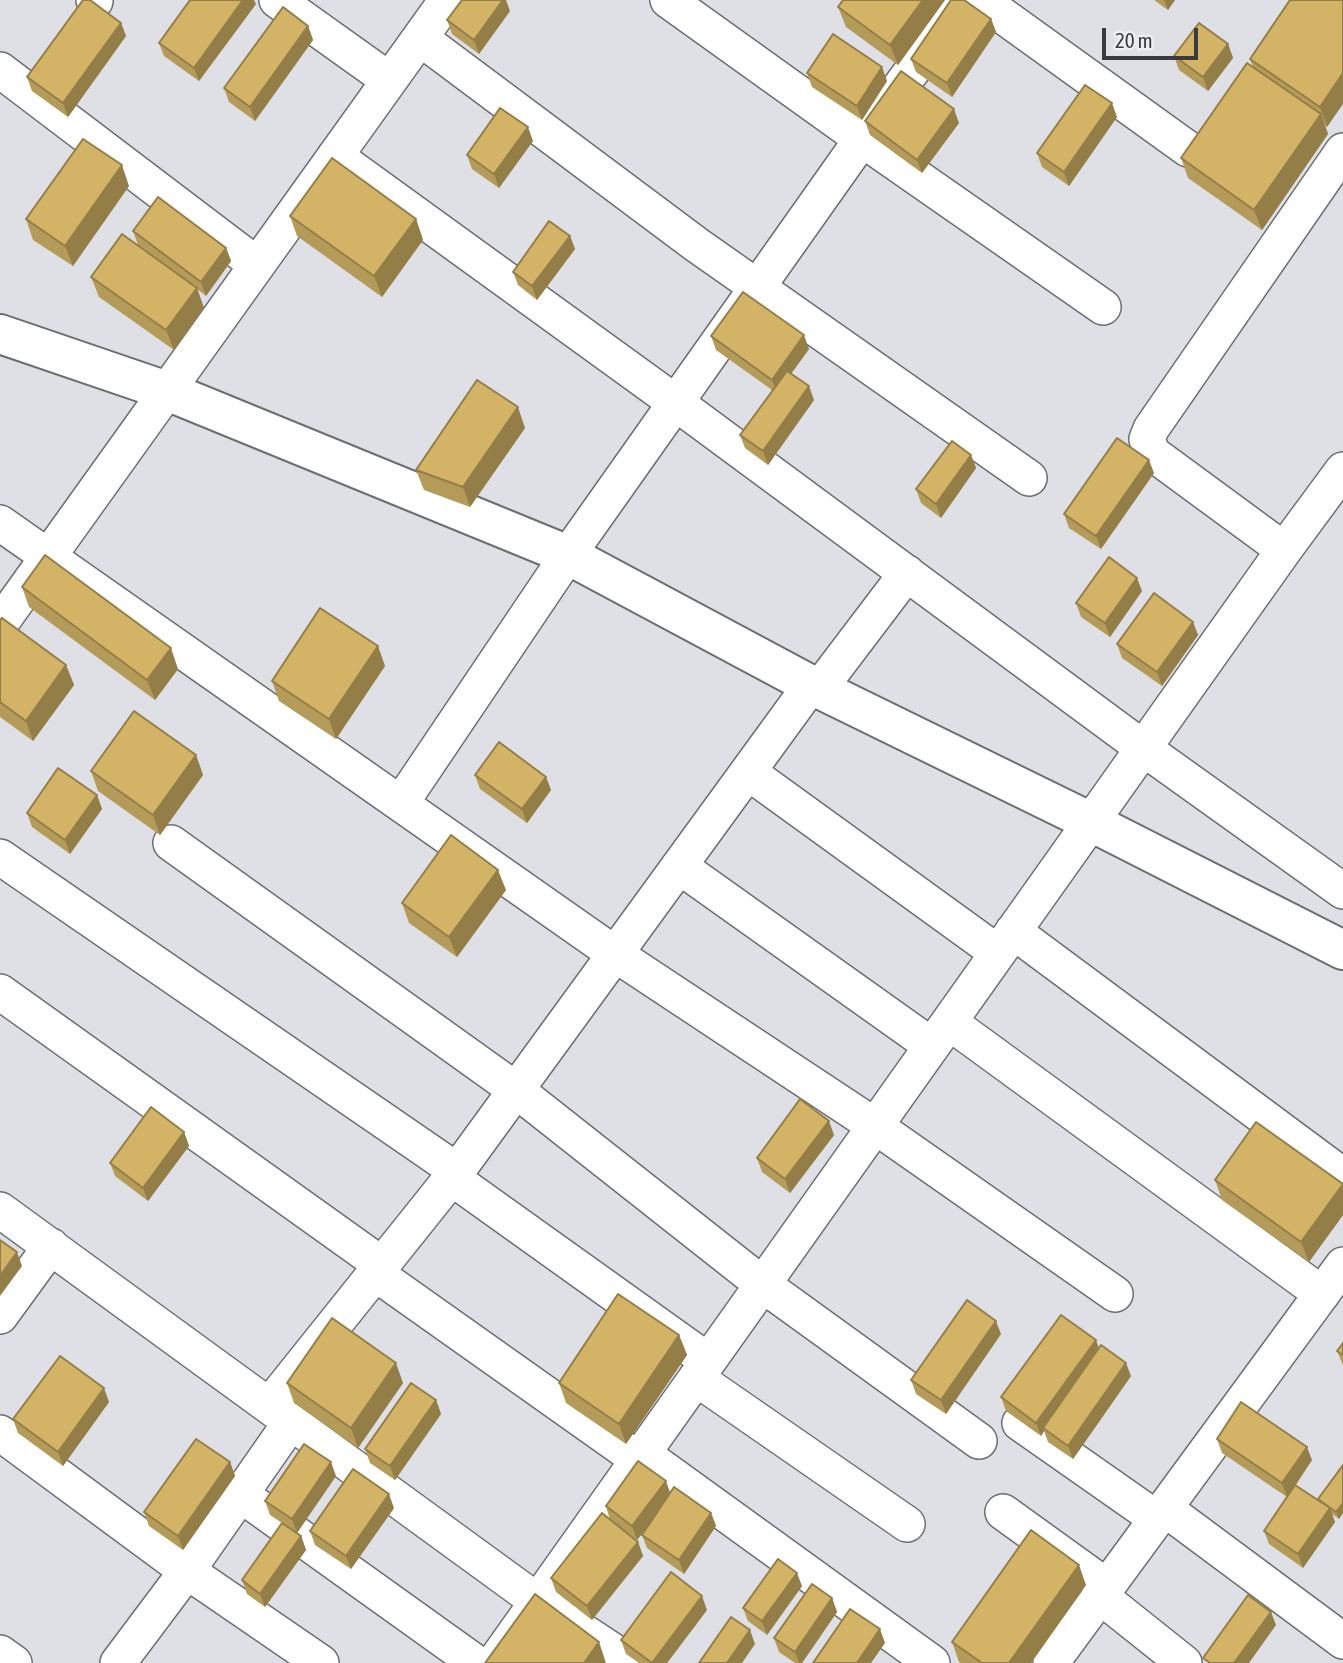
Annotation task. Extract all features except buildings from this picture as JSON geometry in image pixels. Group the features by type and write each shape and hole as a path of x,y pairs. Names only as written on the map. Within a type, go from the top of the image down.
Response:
{"street":[{"path":"277,0 389,80"},
{"path":"0,624 447,0"},
{"path":"668,0 1103,307"},
{"path":"401,803 568,555 862,139 964,0"},
{"path":"981,0 1188,149"},
{"path":"420,38 758,288 1029,478"},
{"path":"0,70 257,265"},
{"path":"1284,550 1152,453 1147,439 1151,429 1343,151"},
{"path":"335,156 676,403 1143,748 1343,891"},
{"path":"0,334 166,391 568,555 815,687 1091,822 1343,950"},
{"path":"494,1663 1343,470"},
{"path":"0,523 615,954 875,1126 1115,1294"},
{"path":"118,1663 240,1494 280,1414 379,1269 454,1174 748,772 907,573"},
{"path":"748,772 1006,942 1343,1175"},
{"path":"171,844 516,1090 762,1284 979,1441"},
{"path":"0,857 454,1174 702,1370 907,1524"},
{"path":"679,866 940,1034 1322,1294"},
{"path":"0,992 379,1269 932,1663"},
{"path":"0,1210 537,1601 631,1663"},
{"path":"0,1316 51,1246"},
{"path":"1051,1663 1343,1265"},
{"path":"1020,1423 1161,1514 1343,1641"},
{"path":"0,1433 187,1571 321,1663"},
{"path":"240,1494 476,1663"},
{"path":"1003,1512 1103,1592 1184,1663"},
{"path":"0,1653 14,1663"}]}
